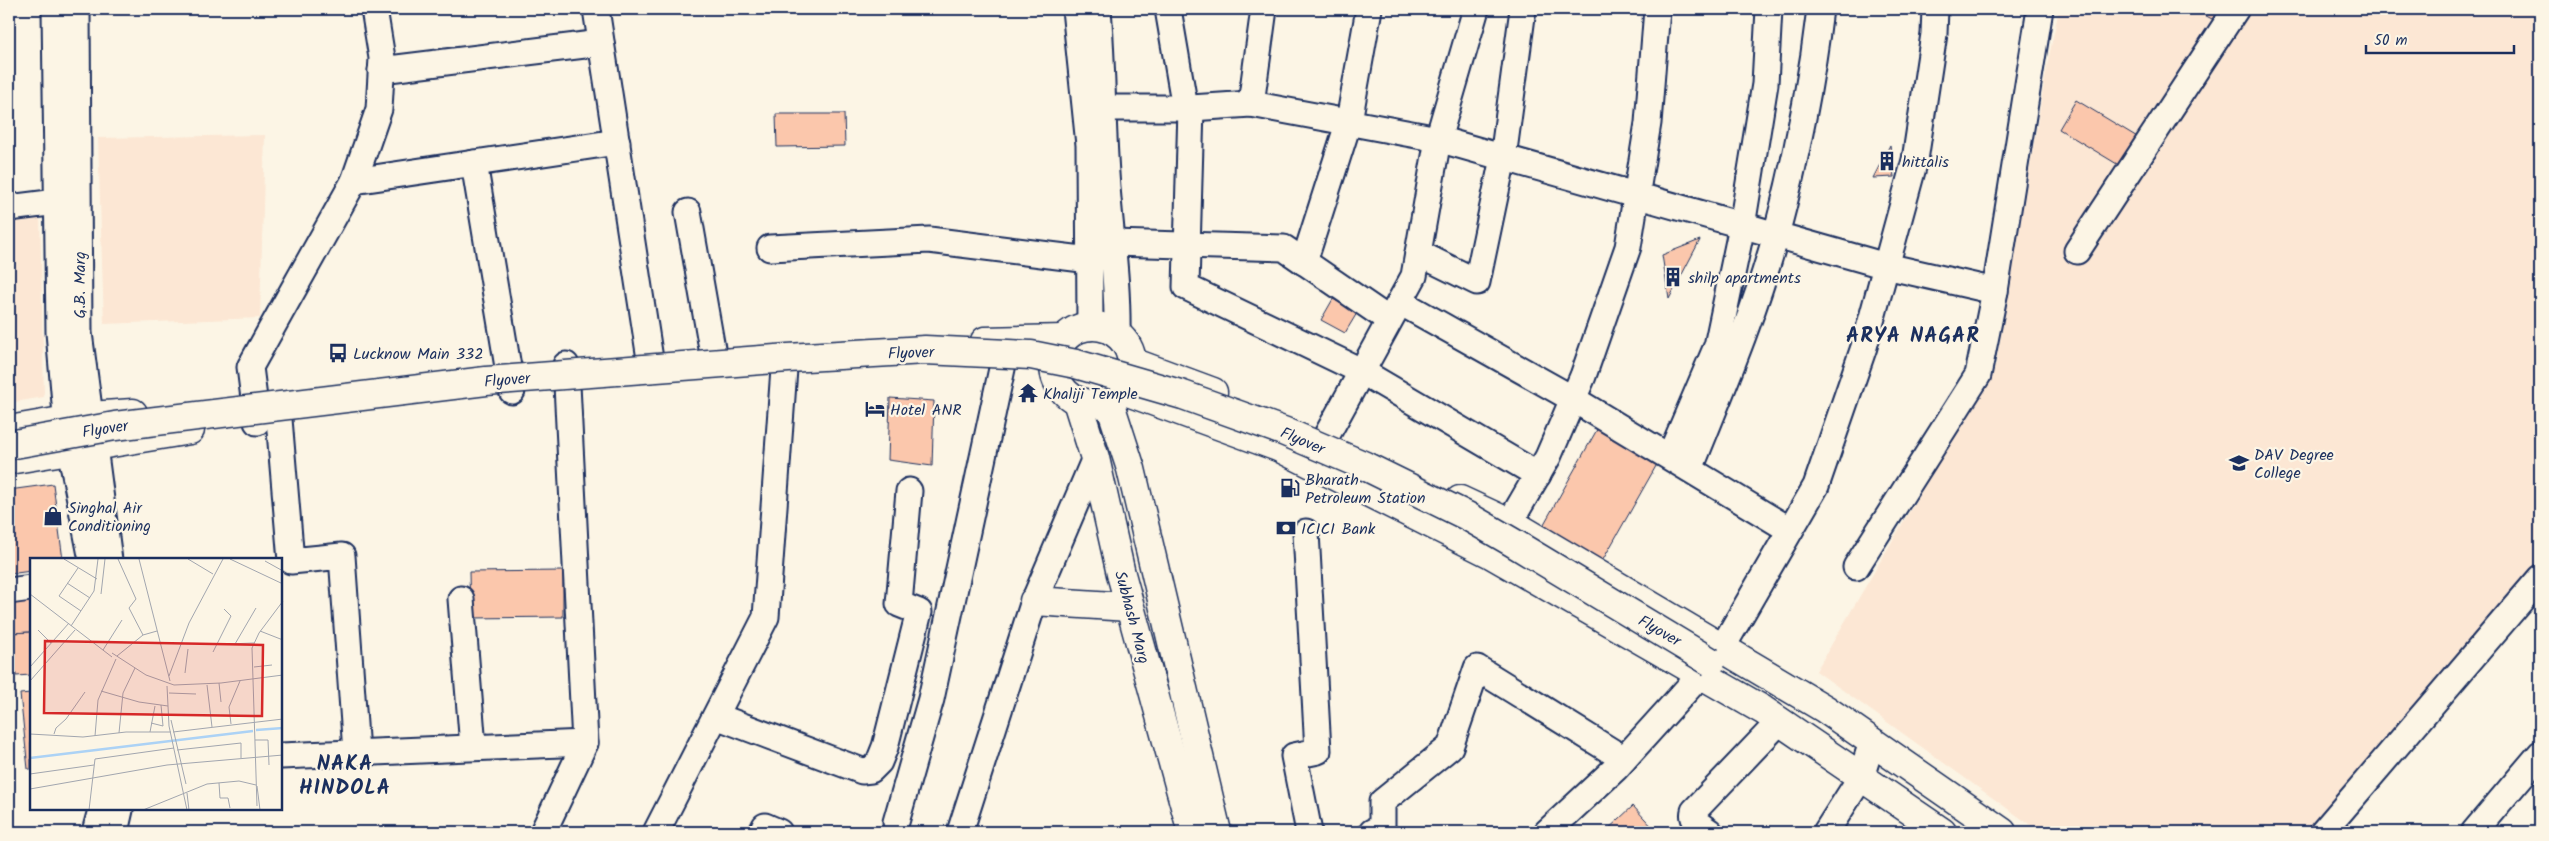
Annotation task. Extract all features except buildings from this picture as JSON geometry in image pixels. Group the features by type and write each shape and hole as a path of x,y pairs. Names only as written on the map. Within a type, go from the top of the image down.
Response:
{"main road":[{"path":"1090,327 1109,330 1117,335 1125,342 1132,362 1130,376 1116,395 1093,404 1077,401 1062,388 1054,370 1058,349 1064,340 1071,333 1090,327"},
{"path":"566,375 650,359 713,354 907,341 1064,340"},
{"name":"Flyover","path":"9,444 115,426 496,380 779,358 925,350 1031,355 1076,364 1182,395 1284,431 1365,466 1467,516 1711,661 1743,682 1775,718"},
{"path":"9,460 264,415 510,380 566,375 784,369 912,360 1004,364 1054,370"},
{"path":"1132,362 1295,424 1510,523 1711,661 1775,718 1942,832"},
{"path":"1116,395 1278,447 1491,554 1711,661 1791,689 1872,742 2002,832"},
{"path":"1116,395 1131,469 1217,832"},
{"name":"Subhash Marg","path":"1077,401 1095,458 1130,606 1192,832"},
{"path":"9,430 78,418 264,415"},
{"path":"1034,601 1130,606"},
{"name":"Flyover","path":"1743,682 1791,689"}],"street":[{"path":"55,9 67,201"},
{"path":"77,9 60,332 78,418 92,558"},
{"path":"356,752 342,556 291,560 264,415 250,368 354,181 379,109 382,58 374,9"},
{"path":"596,9 650,359"},
{"path":"1075,9 1089,145 1090,327"},
{"path":"1098,9 1107,186 1118,287 1117,335"},
{"path":"1168,9 1188,108 1188,244 1186,286 1361,371 1538,475"},
{"path":"1251,104 1264,9"},
{"path":"1304,262 1349,121 1369,9"},
{"path":"1311,464 1414,276 1438,139 1476,9"},
{"path":"1418,253 1477,282 1503,158 1524,9"},
{"path":"1491,554 1548,457 1573,400 1628,247 1648,123 1658,9"},
{"path":"1680,463 1717,346 1742,226 1765,84 1769,9"},
{"path":"1680,463 1739,347 1776,236 1810,86 1820,9"},
{"path":"1547,832 1624,759 1711,661 1816,486 1864,347 1915,160 1934,34 1935,9"},
{"path":"1856,567 1978,375 1995,291 2040,9"},
{"path":"2077,251 2236,9"},
{"path":"381,70 601,43"},
{"path":"1104,108 1188,108 1251,104 1438,139 1776,236 1886,266 1995,291"},
{"path":"354,181 617,142"},
{"path":"474,163 510,380"},
{"path":"9,208 67,201"},
{"path":"688,212 713,354"},
{"path":"770,248 929,240 1090,260"},
{"path":"1113,243 1284,248 1304,262 1395,311 1573,400 1790,530"},
{"path":"896,822 931,700 1004,364"},
{"path":"656,832 766,617 784,369"},
{"path":"543,832 585,743 566,375"},
{"path":"82,447 109,558"},
{"path":"960,832 1034,601 1095,458"},
{"path":"716,716 862,771 871,770 879,762 885,746 919,612 899,604 909,491"},
{"path":"1306,532 1318,751 1294,756 1308,832"},
{"path":"2322,832 2540,578"},
{"path":"9,591 30,588"},
{"path":"461,598 473,747"},
{"path":"1372,832 1382,827 1382,802 1450,748 1477,668 1624,759"},
{"path":"1710,832 1695,822 1692,816 1694,811 1775,718"},
{"path":"1826,832 1861,777 1872,742"},
{"path":"282,756 585,743"},
{"path":"2488,827 2540,754"},
{"path":"95,832 101,811"},
{"path":"115,832 120,811"},
{"path":"762,832 764,826 779,832"}],"shaded area":[{"name":"DAV Degree College","path":"2059,9 2540,9 2540,562 2310,832 2040,832 1816,671 1996,364 2048,61"},
{"path":"265,135 260,318 104,324 98,138"},
{"path":"40,213 44,397 9,403 9,218"}],"place":[{"name":"hittalis","path":"1887,161"},
{"name":"shilp apartments","path":"1673,277"},
{"name":"Lucknow Main 332","path":"338,353"},
{"name":"Khaliji Temple","path":"1028,393"},
{"name":"Hotel ANR","path":"875,409"},
{"name":"DAV Degree College","path":"2239,463"},
{"name":"Bharath Petroleum Station","path":"1290,488"},
{"name":"Singhal Air Conditioning","path":"53,516"},
{"name":"ICICI Bank","path":"1286,528"}],"district":[{"name":"ARYA NAGAR","path":"1913,335"},
{"name":"NAKA HINDOLA","path":"345,775"}]}
